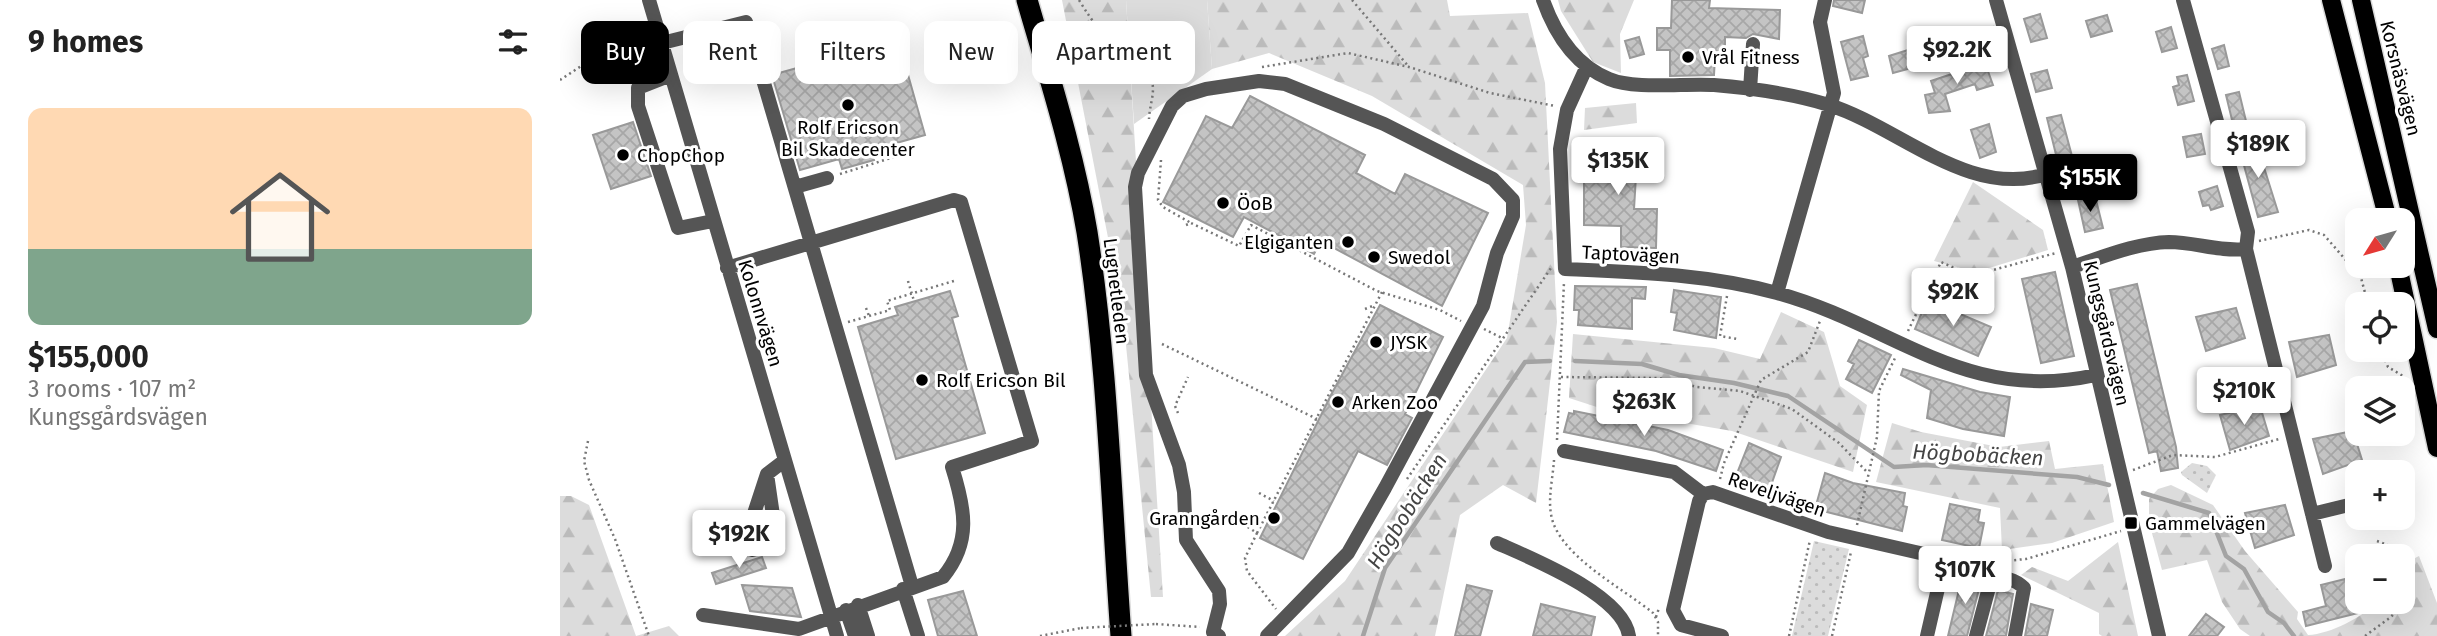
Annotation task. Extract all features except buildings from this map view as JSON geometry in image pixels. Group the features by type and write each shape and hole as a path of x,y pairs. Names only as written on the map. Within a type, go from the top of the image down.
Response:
{"highway":[{"name":"Lugnetleden","path":"1027,0 1086,229 1107,411 1121,636"}],"main road":[{"path":"2331,0 2385,208"},
{"name":"Korsnäsvägen","path":"2361,0 2437,329"},
{"path":"2393,278 2437,448"}],"street":[{"name":"Kolonnvägen","path":"649,0 654,19"},
{"path":"1543,0 1569,50 1587,66 1615,82 1750,90 1830,106 1987,176 2020,180 2046,173"},
{"path":"1777,293 1834,84 1820,22 1825,0"},
{"name":"Kungsgårdsvägen","path":"1996,0 2073,267 2120,478 2159,636"},
{"path":"2183,0 2247,242 2325,566"},
{"path":"669,41 746,22 836,326 918,636"},
{"path":"1750,90 1753,44"},
{"name":"Taptovägen","path":"1587,66 1567,110 1560,149 1565,269 1656,273 1777,293 1825,310 1952,367 2009,381 2056,381 2096,375"},
{"name":"Kolonnvägen","path":"669,68 837,636"},
{"path":"671,75 638,88 638,106 678,228 713,221"},
{"path":"1216,634 1219,591 1186,540 1184,492 1176,452 1154,402 1146,375 1135,216 1138,173 1172,106 1184,96 1231,84 1259,81 1285,84 1384,124 1493,179 1513,200 1513,216 1497,253 1483,306 1348,553 1267,636"},
{"path":"795,187 827,178"},
{"path":"704,615 799,629 831,615 943,577 958,559 964,534 963,512 953,467 1032,441 961,202 954,200 727,268"},
{"path":"2073,267 2159,243 2183,243 2230,251 2247,242"},
{"path":"1564,451 1674,472 1703,495"},
{"path":"767,474 784,461"},
{"name":"Reveljvägen","path":"1723,636 1681,625 1673,610 1699,501 1703,495 1713,492 1813,526 1935,559 1942,571 1927,636"},
{"path":"2312,514 2345,506"},
{"path":"1497,543 1552,567 1616,610 1627,624 1629,636"},
{"path":"1976,636 1987,590 1991,580 1997,578 2018,582 2024,589 2015,636"},
{"path":"852,608 855,636"},
{"path":"852,608 868,636"}],"path":[{"path":"1079,0 1100,35 1146,70 1185,85"},
{"path":"1352,0 1409,67"},
{"path":"560,80 654,19"},
{"path":"1260,68 1348,53 1409,67 1490,93 1567,110"},
{"path":"827,178 858,166 894,157"},
{"path":"1186,226 1191,223 1239,246 1251,225 1382,292 1472,324 1502,338"},
{"path":"2247,242 2316,232 2324,235 2345,262"},
{"path":"1871,465 1877,437 1880,391 1941,262 1961,271 1982,273 2059,252"},
{"path":"1406,480 1558,257 1565,253"},
{"path":"1565,269 1561,377 1550,512 1565,545 1653,613 1658,622 1658,636"},
{"path":"836,326 890,310 887,301 957,280"},
{"path":"908,281 914,301"},
{"path":"1729,283 1720,335 1737,339"},
{"path":"1283,617 1247,571 1245,558 1382,292"},
{"path":"1366,309 1375,305"},
{"path":"866,308 869,316"},
{"path":"1720,479 1724,463 1761,380 1808,352 1825,310"},
{"path":"1350,339 1356,342"},
{"path":"1162,344 1317,419"},
{"path":"2386,362 2388,367 2403,376"},
{"path":"1178,413 1175,406 1188,377"},
{"path":"1561,377 1659,378 1697,387 1755,395 1782,404 1802,416 1839,443 1869,474"},
{"path":"1320,400 1324,405"},
{"path":"1302,434 1308,434"},
{"path":"2120,478 2141,465 2173,455 2215,457 2292,435"},
{"path":"588,441 584,461 589,480 615,539 649,636"},
{"path":"1285,467 1289,472"},
{"path":"1259,493 1274,500"},
{"path":"1243,524 1257,533"},
{"path":"1789,636 1813,526"},
{"path":"1948,566 2026,559 2123,530"},
{"path":"2378,541 2386,544"},
{"path":"2365,636 2394,614"},
{"path":"1040,636 1082,628 1156,624 1188,625 1216,634"}],"green space":[{"path":"1062,0 1126,0 1127,21 1066,21"},
{"path":"1126,0 1207,0 1212,69 1195,81 1195,21 1127,21"},
{"path":"1207,0 1447,0 1450,16 1528,13 1545,83 1557,322 1536,503 1503,485 1460,515 1435,636 1285,636 1345,581 1507,338 1526,225 1523,185 1372,96 1269,53 1212,69"},
{"path":"1558,0 1634,0 1620,34 1621,73 1593,62 1561,11"},
{"path":"1078,84 1131,84 1163,597 1151,597 1123,315"},
{"path":"1131,84 1191,84 1134,124"},
{"path":"1636,103 1637,123 1584,130 1585,108"},
{"path":"1973,182 2043,230 2048,250 1976,272 1934,261"},
{"path":"1781,312 1824,332 1840,386 1867,405 1853,472 1732,431 1603,409 1569,398 1573,334 1714,348 1760,359"},
{"path":"1892,423 1921,432 1999,447 2049,441 2055,469 2103,464 2114,522 2052,543 2002,550 2000,508 1876,482"},
{"path":"2192,463 2207,466 2216,475 2207,493 2182,475 2181,472"},
{"path":"2171,485 2213,505 2245,551 2298,612 2297,619 2308,635 2326,632 2362,614 2415,614 2415,558 2419,556 2437,603 2437,636 2250,636 2240,629 2222,602 2207,560 2162,570 2149,522 2149,499 2158,489"},
{"path":"560,496 571,496 589,505 636,636 560,636"},
{"path":"1814,541 1849,549 1828,636 1792,636"},
{"path":"2118,542 2138,636 2102,636 2099,634 2099,613 2021,575 2032,567 2068,581"},
{"path":"669,626 679,636 636,636"}],"waterway":[{"name":"Högbobäcken","path":"1363,636 1385,568 1525,362 1550,361"},
{"name":"Högbobäcken","path":"1575,361 1642,364 1679,375 1734,383 1788,396 1894,467 1926,465 2077,477 2109,485"},
{"name":"Högbobäcken","path":"2143,493 2209,513 2226,556 2244,569 2268,612 2284,623 2294,636"}],"place":[{"name":"Vrål Fitness","path":"1688,57"},
{"name":"Rolf Ericson Bil Skadecenter","path":"848,105"},
{"name":"ChopChop","path":"623,155"},
{"name":"ÖoB","path":"1223,203"},
{"name":"Elgiganten","path":"1348,242"},
{"name":"Swedol","path":"1374,257"},
{"name":"JYSK","path":"1376,342"},
{"name":"Rolf Ericson Bil","path":"922,380"},
{"name":"Arken Zoo","path":"1338,402"},
{"name":"Granngården","path":"1274,518"},
{"name":"Gammelvägen","path":"2131,523"}]}
